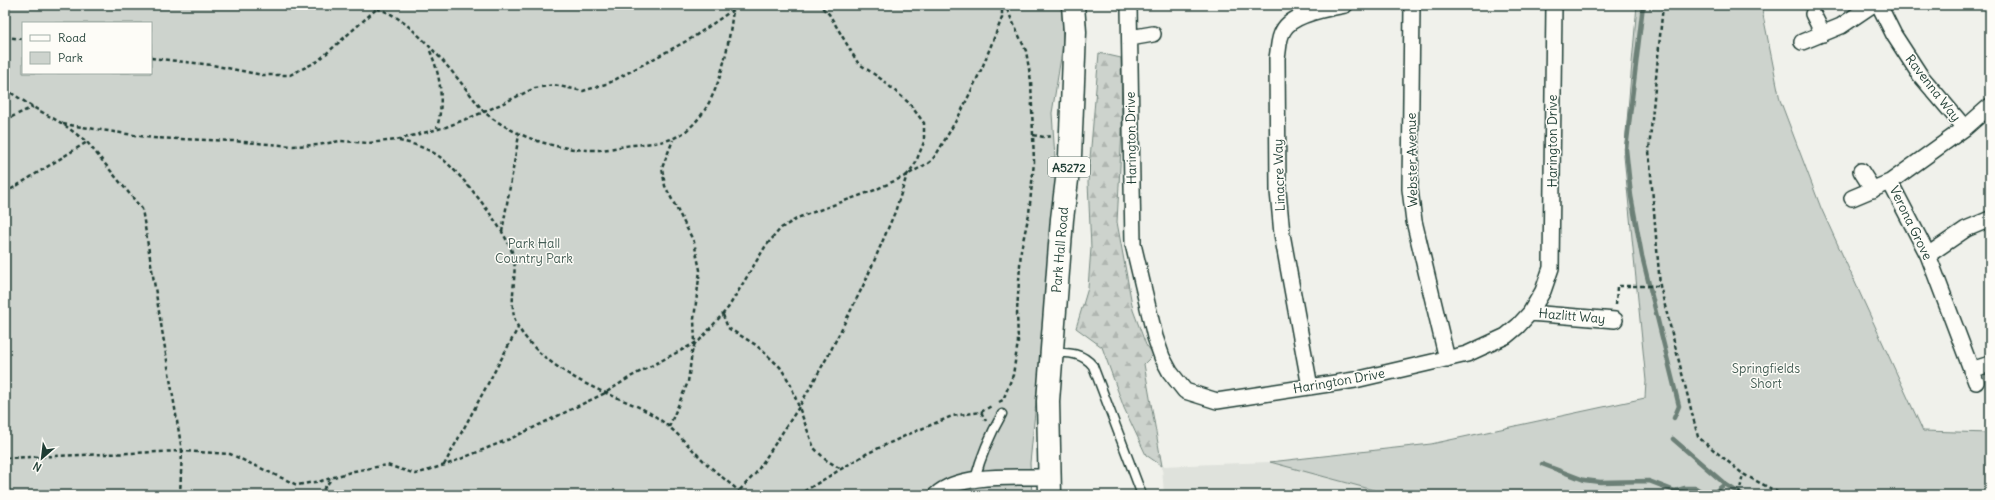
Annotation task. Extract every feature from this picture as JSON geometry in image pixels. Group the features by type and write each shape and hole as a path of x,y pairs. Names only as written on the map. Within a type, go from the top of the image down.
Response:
{"main road":[{"name":"Park Hall Road","path":"1050,486 1048,402 1062,219 1070,156 1075,40 1073,5"}],"street":[{"name":"Linacre Way","path":"1310,387 1282,234 1278,191 1277,58 1280,38 1283,30 1289,22 1296,18 1345,5"},
{"name":"Webster Avenue","path":"1412,5 1410,189 1414,221 1447,359"},
{"name":"Harington Drive","path":"1129,7 1134,244 1155,337 1162,357 1170,372 1185,391 1217,401 1355,380 1447,359 1479,349 1506,336 1530,313 1543,291 1551,268 1554,5"},
{"path":"1802,42 1841,26 1872,5"},
{"name":"Ravenna Way","path":"1879,5 1894,35 1920,75 1965,128"},
{"path":"1813,14 1823,34"},
{"path":"1130,38 1153,34"},
{"name":"Verona Grove","path":"1990,106 1965,128 1890,182 1928,255 1974,376 1990,364"},
{"path":"1861,171 1873,190"},
{"path":"1852,198 1890,182"},
{"path":"1928,255 1966,229 1990,219"},
{"name":"Hazlitt Way","path":"1530,313 1615,320"},
{"path":"936,495 942,489 975,479 1050,486"}],"lane":[{"path":"1051,355 1071,353 1089,360 1093,366 1142,495"},
{"path":"975,479 991,433 1002,414"}],"path":[{"path":"152,58 212,65 262,75 290,75 318,61 381,5"},
{"path":"63,124 153,138 233,141 294,146 318,145 340,141 368,143 396,140 437,128 446,127 484,112 535,88 554,85 583,91 609,83 692,38 740,5"},
{"path":"735,495 756,473 799,407 829,354 866,280 895,212 907,175 915,164 924,142 924,123 909,103 881,79 858,63 829,14 819,5"},
{"path":"5,458 182,451 230,454 297,485 332,478 354,471 387,465 416,474 443,466 512,438 605,393 632,376 699,341 723,315 751,273 765,246 781,228 800,217 835,206 907,175 930,162 936,156 961,112 1002,18 1002,5"},
{"path":"798,495 866,454 952,416 981,412 1003,400 1013,375 1018,342 1017,311 1021,250 1029,214 1034,162 1031,80 1026,51 1005,5"},
{"path":"1663,5 1649,150 1660,286 1698,437 1743,474 1783,495"},
{"path":"378,9 384,10 406,23 430,48 484,112 496,121 519,135 562,148 598,150 659,143 673,139 686,130 702,113 717,84 728,47 733,9"},
{"path":"5,38 22,39"},
{"path":"430,48 435,61 440,86 441,113 437,128"},
{"path":"5,89 32,107 63,124 87,142 142,209 182,451 180,495"},
{"path":"5,120 32,107"},
{"path":"502,233 519,135"},
{"path":"669,427 688,382 692,352 695,343 694,318 700,270 694,242 665,186 662,168 673,139"},
{"path":"396,140 408,142 424,149 448,163 486,208 510,244 514,258 515,280 512,307 518,328 531,346 548,360 605,393 653,415 669,427 706,463 739,491"},
{"path":"5,193 87,142"},
{"path":"1615,320 1617,286 1660,286"},
{"path":"723,315 728,328 756,345 780,367 790,383 814,448 826,460 841,469"},
{"path":"443,466 518,328"},
{"path":"981,412 991,433"},
{"path":"1739,495 1743,474"},
{"path":"319,495 332,478"}],"shaded area":[{"path":"1270,462 1392,495 1164,495 1162,466"}],"green space":[{"name":"Park Hall Country Park","path":"5,5 1062,5 1063,45 1052,113 1057,188 1030,463 1032,495 5,495"},
{"name":"Springfields Short","path":"1637,5 1761,5 1780,100 1821,208 1923,431 1990,433 1990,495 1392,495 1270,462 1431,444 1645,398 1646,381 1624,156"},
{"path":"1099,53 1121,58 1122,130 1117,222 1133,310 1146,345 1154,354 1144,364 1162,466 1146,455 1124,408 1102,347 1076,328 1088,288 1091,248 1088,182"}],"waterway":[{"path":"1643,5 1626,149 1631,196 1642,256 1679,406 1674,418"},
{"path":"1673,439 1725,484 1742,495"},
{"path":"1542,464 1584,480 1600,482 1649,481 1675,491 1685,488 1696,488 1702,492 1716,491 1725,484"}]}
